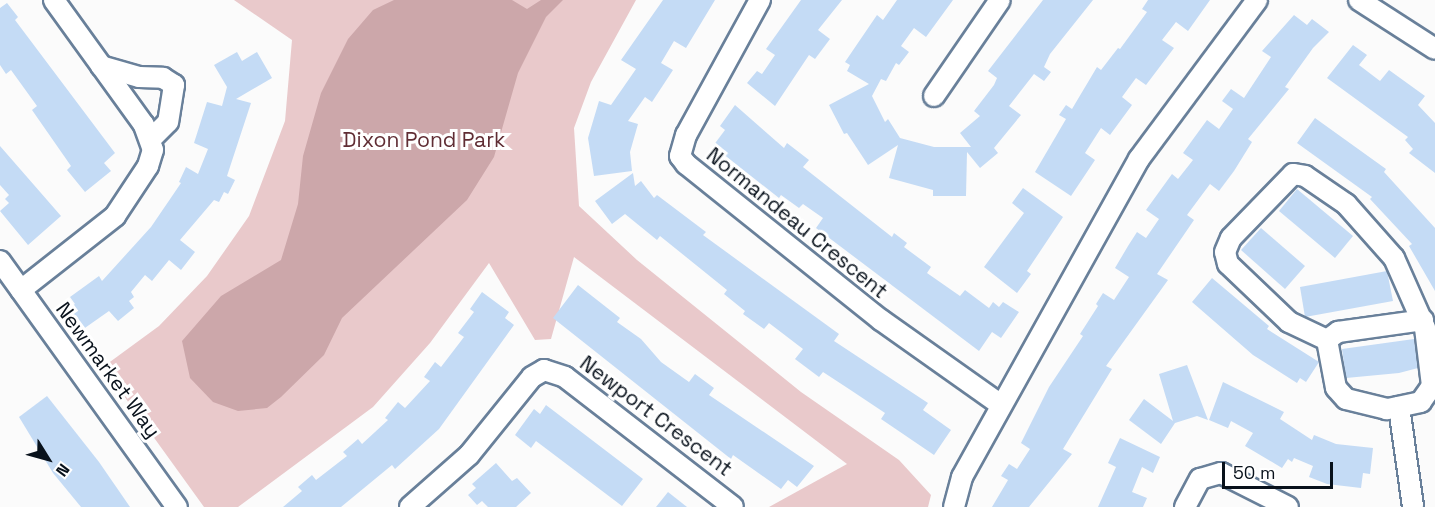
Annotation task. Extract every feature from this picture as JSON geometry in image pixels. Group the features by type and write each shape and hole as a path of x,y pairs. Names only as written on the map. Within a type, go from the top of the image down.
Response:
{"street":[{"path":"54,0 152,138"},
{"name":"Normandeau Crescent","path":"760,0 686,135 681,156 881,320 1001,405"},
{"path":"933,96 1000,0"},
{"path":"954,507 962,477 1139,159 1257,0"},
{"path":"1359,0 1435,49"},
{"path":"21,290 115,216 148,166 152,138 168,122 174,85 163,78 139,77 101,66"},
{"path":"1293,174 1305,176 1346,204 1390,252 1423,320 1432,386 1421,402 1399,407 1356,405 1346,399 1336,388 1327,340 1289,322 1233,270 1226,257 1231,238 1293,174"},
{"name":"Newmarket Way","path":"0,261 177,507"},
{"path":"1327,340 1338,332 1423,320"},
{"name":"Newport Crescent","path":"421,504 478,444 532,376 550,370 733,507"},
{"path":"1399,407 1413,507"},
{"path":"1185,507 1200,479 1214,473 1226,475 1288,507"}],"green space":[{"name":"Dixon Pond Park","path":"234,0 636,0 591,82 574,128 579,206 637,260 801,392 899,460 931,495 928,507 769,507 847,464 574,257 551,339 535,340 489,263 430,343 373,407 238,507 204,507 103,367 159,326 207,276 249,216 285,121 292,40"}],"shaded area":[{"path":"394,0 512,0 527,9 541,0 563,0 546,17 518,73 494,157 467,200 342,318 324,355 281,397 267,408 238,411 213,402 190,378 182,341 221,296 281,260 298,204 303,156 321,93 348,39 373,10"}],"building":[{"path":"663,0 715,0 686,48 674,41 661,63 673,70 652,102 645,97 628,121 638,124 630,152 632,171 594,176 588,138 599,101 611,105 636,69 621,60"},
{"path":"801,0 842,0 818,30 830,39 815,59 809,55 775,106 747,83 757,71 762,74 775,55 766,49"},
{"path":"897,0 953,0 926,37 914,28 901,46 909,52 899,65 896,63 886,81 881,79 872,96 885,122 888,119 900,138 934,147 971,147 960,133 980,116 974,111 994,85 997,78 988,71 1043,0 1093,0 1050,54 1044,67 1051,72 1044,81 1034,74 1009,106 1021,115 994,148 998,153 980,168 967,152 966,196 933,196 933,190 889,178 898,145 868,165 847,133 844,134 829,105 869,84 847,71 850,65 845,62 877,15 883,20"},
{"path":"1148,0 1210,0 1188,31 1176,22 1162,40 1174,48 1146,85 1136,78 1122,97 1132,105 1110,135 1101,128 1085,153 1095,160 1071,196 1035,172 1066,119 1059,115 1066,105 1072,109 1097,67 1101,70 1118,48 1120,49 1147,12 1142,9"},
{"path":"7,3 18,17 15,20 115,153 104,163 111,171 85,192 67,170 71,166 32,110 37,106 11,70 6,74 0,65 0,8"},
{"path":"1294,15 1307,25 1312,19 1329,32 1313,48 1285,87 1289,89 1248,139 1252,142 1219,191 1210,184 1187,215 1194,220 1157,274 1168,280 1106,366 1112,369 1063,449 1072,454 1029,507 992,507 1008,480 1001,476 1009,464 1017,469 1030,449 1021,443 1049,387 1083,336 1080,334 1098,306 1096,304 1103,293 1114,300 1129,277 1115,268 1137,232 1146,238 1159,219 1146,210 1172,174 1178,179 1193,160 1183,153 1207,120 1219,129 1233,109 1222,101 1231,89 1244,98 1271,57 1262,51"},
{"path":"1353,45 1367,55 1359,65 1380,81 1389,70 1425,96 1418,105 1435,123 1435,173 1409,153 1413,149 1405,140 1408,137 1327,78"},
{"path":"237,52 242,61 257,52 272,78 236,99 251,103 227,176 235,180 228,194 224,192 219,202 214,200 180,240 195,252 181,270 169,260 152,281 145,275 131,292 134,297 129,301 134,308 118,321 109,311 82,330 67,309 75,304 70,297 99,276 102,281 151,227 181,183 179,182 186,167 198,174 208,149 194,143 207,102 222,106 227,87 214,65"},
{"path":"735,105 784,148 787,143 809,160 803,167 892,237 894,233 907,243 904,247 931,267 927,273 960,296 965,290 989,308 993,302 999,307 1003,302 1019,312 1001,338 992,332 979,351 816,228 823,218 803,204 799,208 781,195 779,198 713,146 725,130 720,126"},
{"path":"1315,118 1386,169 1384,172 1435,228 1435,291 1409,246 1412,244 1370,199 1372,197 1297,143"},
{"path":"0,146 61,216 28,245 0,211 9,203 5,199 9,195 0,185"},
{"path":"633,173 635,186 641,181 654,198 657,195 706,232 703,235 839,334 834,341 928,403 923,410 951,430 934,455 881,419 885,413 823,372 819,377 795,359 803,349 769,323 764,329 743,314 745,311 724,294 727,290 660,236 657,240 625,214 612,224 595,201"},
{"path":"1023,188 1063,217 1027,271 1031,274 1017,293 984,267 1024,213 1012,203"},
{"path":"1297,189 1353,236 1335,258 1279,211"},
{"path":"1261,228 1305,266 1285,289 1241,250"},
{"path":"1387,271 1393,301 1305,317 1300,287"},
{"path":"1212,278 1269,326 1267,329 1319,362 1306,382 1300,378 1297,383 1253,355 1192,302"},
{"path":"578,285 620,318 617,322 641,339 661,362 689,382 695,374 714,388 709,395 814,466 797,487 788,480 781,489 733,455 731,459 553,318"},
{"path":"482,292 509,312 505,318 514,325 439,429 395,469 392,465 341,507 283,507 302,491 298,487 312,475 316,480 347,456 343,452 358,439 362,444 388,420 385,418 398,402 405,408 430,381 424,377 435,362 441,367 464,337 458,333 474,312 470,309"},
{"path":"1414,339 1418,368 1399,373 1346,378 1342,349"},
{"path":"1187,365 1208,420 1197,416 1175,423 1161,444 1129,420 1144,399 1173,421 1159,374"},
{"path":"1223,382 1284,412 1280,419 1312,440 1314,435 1336,444 1373,448 1370,474 1363,473 1361,488 1327,484 1309,477 1313,466 1294,458 1292,462 1288,459 1282,468 1245,446 1253,433 1231,421 1228,428 1209,420"},
{"path":"47,396 99,462 130,507 81,507 53,473 19,417"},
{"path":"546,405 643,479 622,506 536,441 531,448 515,435 534,409 540,414"},
{"path":"1120,438 1160,457 1153,473 1142,467 1132,492 1147,498 1143,507 1098,507 1116,467 1108,463"},
{"path":"496,463 512,481 517,478 531,493 516,507 488,507 482,501 477,505 468,495 476,488 472,484"},
{"path":"668,492 687,507 656,507"}]}
